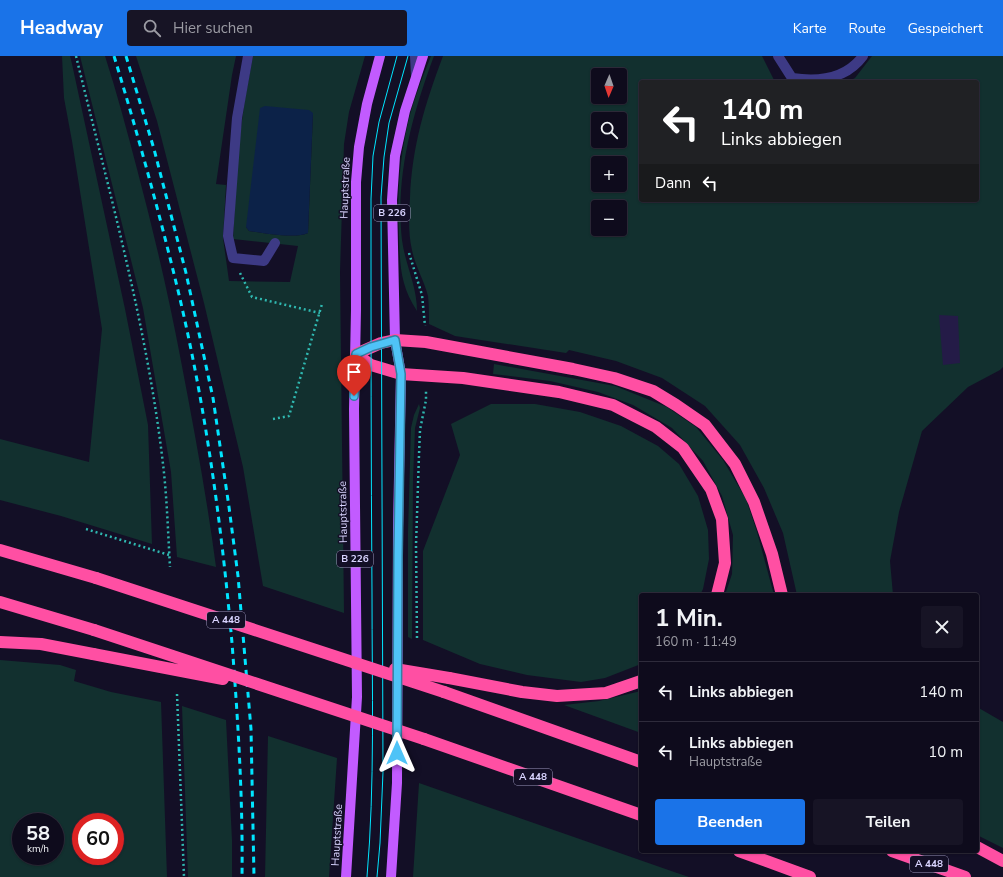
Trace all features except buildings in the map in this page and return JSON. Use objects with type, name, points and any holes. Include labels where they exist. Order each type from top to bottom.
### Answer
[{"type":"highway","points":[[718,593],[725,563],[722,519],[711,489],[683,448],[662,431],[613,405],[588,398],[559,392],[485,382],[426,375],[401,374],[371,365],[356,354],[376,345],[395,340],[426,342],[614,378],[653,391],[676,404],[705,425],[736,464],[754,502],[772,554],[782,593]]},
{"type":"highway","name":"A 448","points":[[0,550],[96,578],[356,662],[639,761]]},
{"type":"highway","name":"A 448","points":[[0,602],[94,630],[274,688],[639,814]]},
{"type":"highway","points":[[0,642],[41,644],[274,688]]},
{"type":"highway","points":[[356,662],[522,692],[557,696],[606,693],[639,682]]},
{"type":"highway","points":[[979,848],[1003,861]]},
{"type":"highway","points":[[744,853],[810,877]]},
{"type":"highway","name":"A 448","points":[[898,853],[965,877]]},
{"type":"main road","name":"B 226","points":[[391,877],[397,783],[398,536],[401,374],[395,340],[392,200],[395,156],[405,111],[423,56]]},
{"type":"main road","name":"Hauptstraße","points":[[346,877],[357,697],[354,410],[356,354],[356,182],[359,147],[366,104],[382,58]]},
{"type":"street","points":[[248,56],[237,118],[228,236],[233,258],[264,261],[275,243]]},
{"type":"street","name":"B 226","points":[[414,56],[416,76]]},
{"type":"street","points":[[778,56],[792,78],[804,80],[830,78],[856,65],[863,56]]},
{"type":"path","points":[[76,56],[112,197],[148,363],[163,465],[170,567]]},
{"type":"path","points":[[409,252],[422,295],[426,342]]},
{"type":"path","points":[[233,258],[252,297],[320,313]]},
{"type":"path","points":[[273,419],[289,416],[322,304]]},
{"type":"path","points":[[417,638],[416,545],[419,455],[420,430],[426,400],[426,375]]},
{"type":"path","points":[[86,529],[169,555]]},
{"type":"path","points":[[176,694],[184,877]]},
{"type":"green space","points":[[62,56],[70,56],[72,64],[125,309],[148,425],[152,544],[61,516],[0,500],[0,439],[89,462],[102,329],[64,98]]},
{"type":"green space","points":[[80,56],[105,56],[118,98],[166,289],[200,464],[216,567],[177,557],[171,472],[143,308]]},
{"type":"green space","points":[[136,56],[236,56],[216,184],[226,185],[223,238],[229,281],[290,282],[298,246],[233,239],[238,149],[253,56],[365,56],[349,112],[344,144],[340,272],[344,613],[263,586],[243,467],[204,303],[157,121]],"holes":[[[313,113],[308,233],[296,236],[279,235],[249,231],[246,227]]]},
{"type":"green space","points":[[431,56],[434,56],[412,124],[407,146],[401,193],[400,216],[402,240],[415,293],[417,311],[411,302],[402,274],[398,222],[398,196],[408,122]]},
{"type":"green space","points":[[443,56],[762,56],[774,80],[639,80],[639,202],[979,202],[979,80],[851,80],[855,78],[872,56],[1003,56],[1003,367],[968,387],[922,431],[899,512],[890,561],[893,593],[797,593],[783,533],[764,488],[740,445],[705,406],[662,378],[616,361],[569,350],[566,353],[455,336],[429,324],[428,296],[413,256],[409,231],[411,179],[420,126]]},
{"type":"green space","points":[[494,364],[615,386],[667,407],[696,427],[723,460],[746,499],[757,532],[773,593],[726,593],[732,574],[733,535],[722,496],[703,461],[672,428],[633,405],[598,392],[550,381],[493,374]]},
{"type":"green space","points":[[419,404],[420,408],[415,428],[413,480],[412,639],[408,637],[408,532],[411,428],[414,415]]},
{"type":"green space","points":[[491,404],[535,404],[580,412],[621,426],[658,446],[679,464],[698,496],[708,530],[709,559],[701,593],[639,593],[639,665],[605,678],[581,682],[527,675],[480,664],[423,640],[423,551],[460,455],[451,424]]},
{"type":"green space","points":[[0,660],[60,665],[76,670],[74,681],[111,692],[161,702],[167,877],[0,877]]},
{"type":"green space","points":[[639,691],[639,732],[564,705],[599,701]]},
{"type":"green space","points":[[182,706],[226,720],[232,840],[232,877],[188,877]]},
{"type":"green space","points":[[979,708],[1003,722],[1003,848],[979,836]]},
{"type":"green space","points":[[268,736],[337,758],[329,877],[265,877]]},
{"type":"green space","points":[[419,783],[677,873],[689,877],[413,877]]},
{"type":"water","points":[[265,106],[309,110],[313,113],[308,233],[302,235],[279,235],[249,231],[246,227],[260,108]]},
{"type":"tram line","points":[[367,877],[370,842],[372,736],[371,199],[373,156],[379,122],[397,56]]},
{"type":"tram line","points":[[377,877],[383,772],[381,197],[384,157],[389,123],[408,56]]},
{"type":"railway","points":[[114,56],[146,165],[174,274],[185,320],[203,411],[223,550],[232,643],[240,760],[242,877]]},
{"type":"railway","points":[[126,56],[154,149],[186,273],[213,398],[238,576],[251,729],[254,877]]},
{"type":"route","points":[[354,396],[356,354],[381,343],[395,340],[401,374],[397,630],[397,753]]}]
